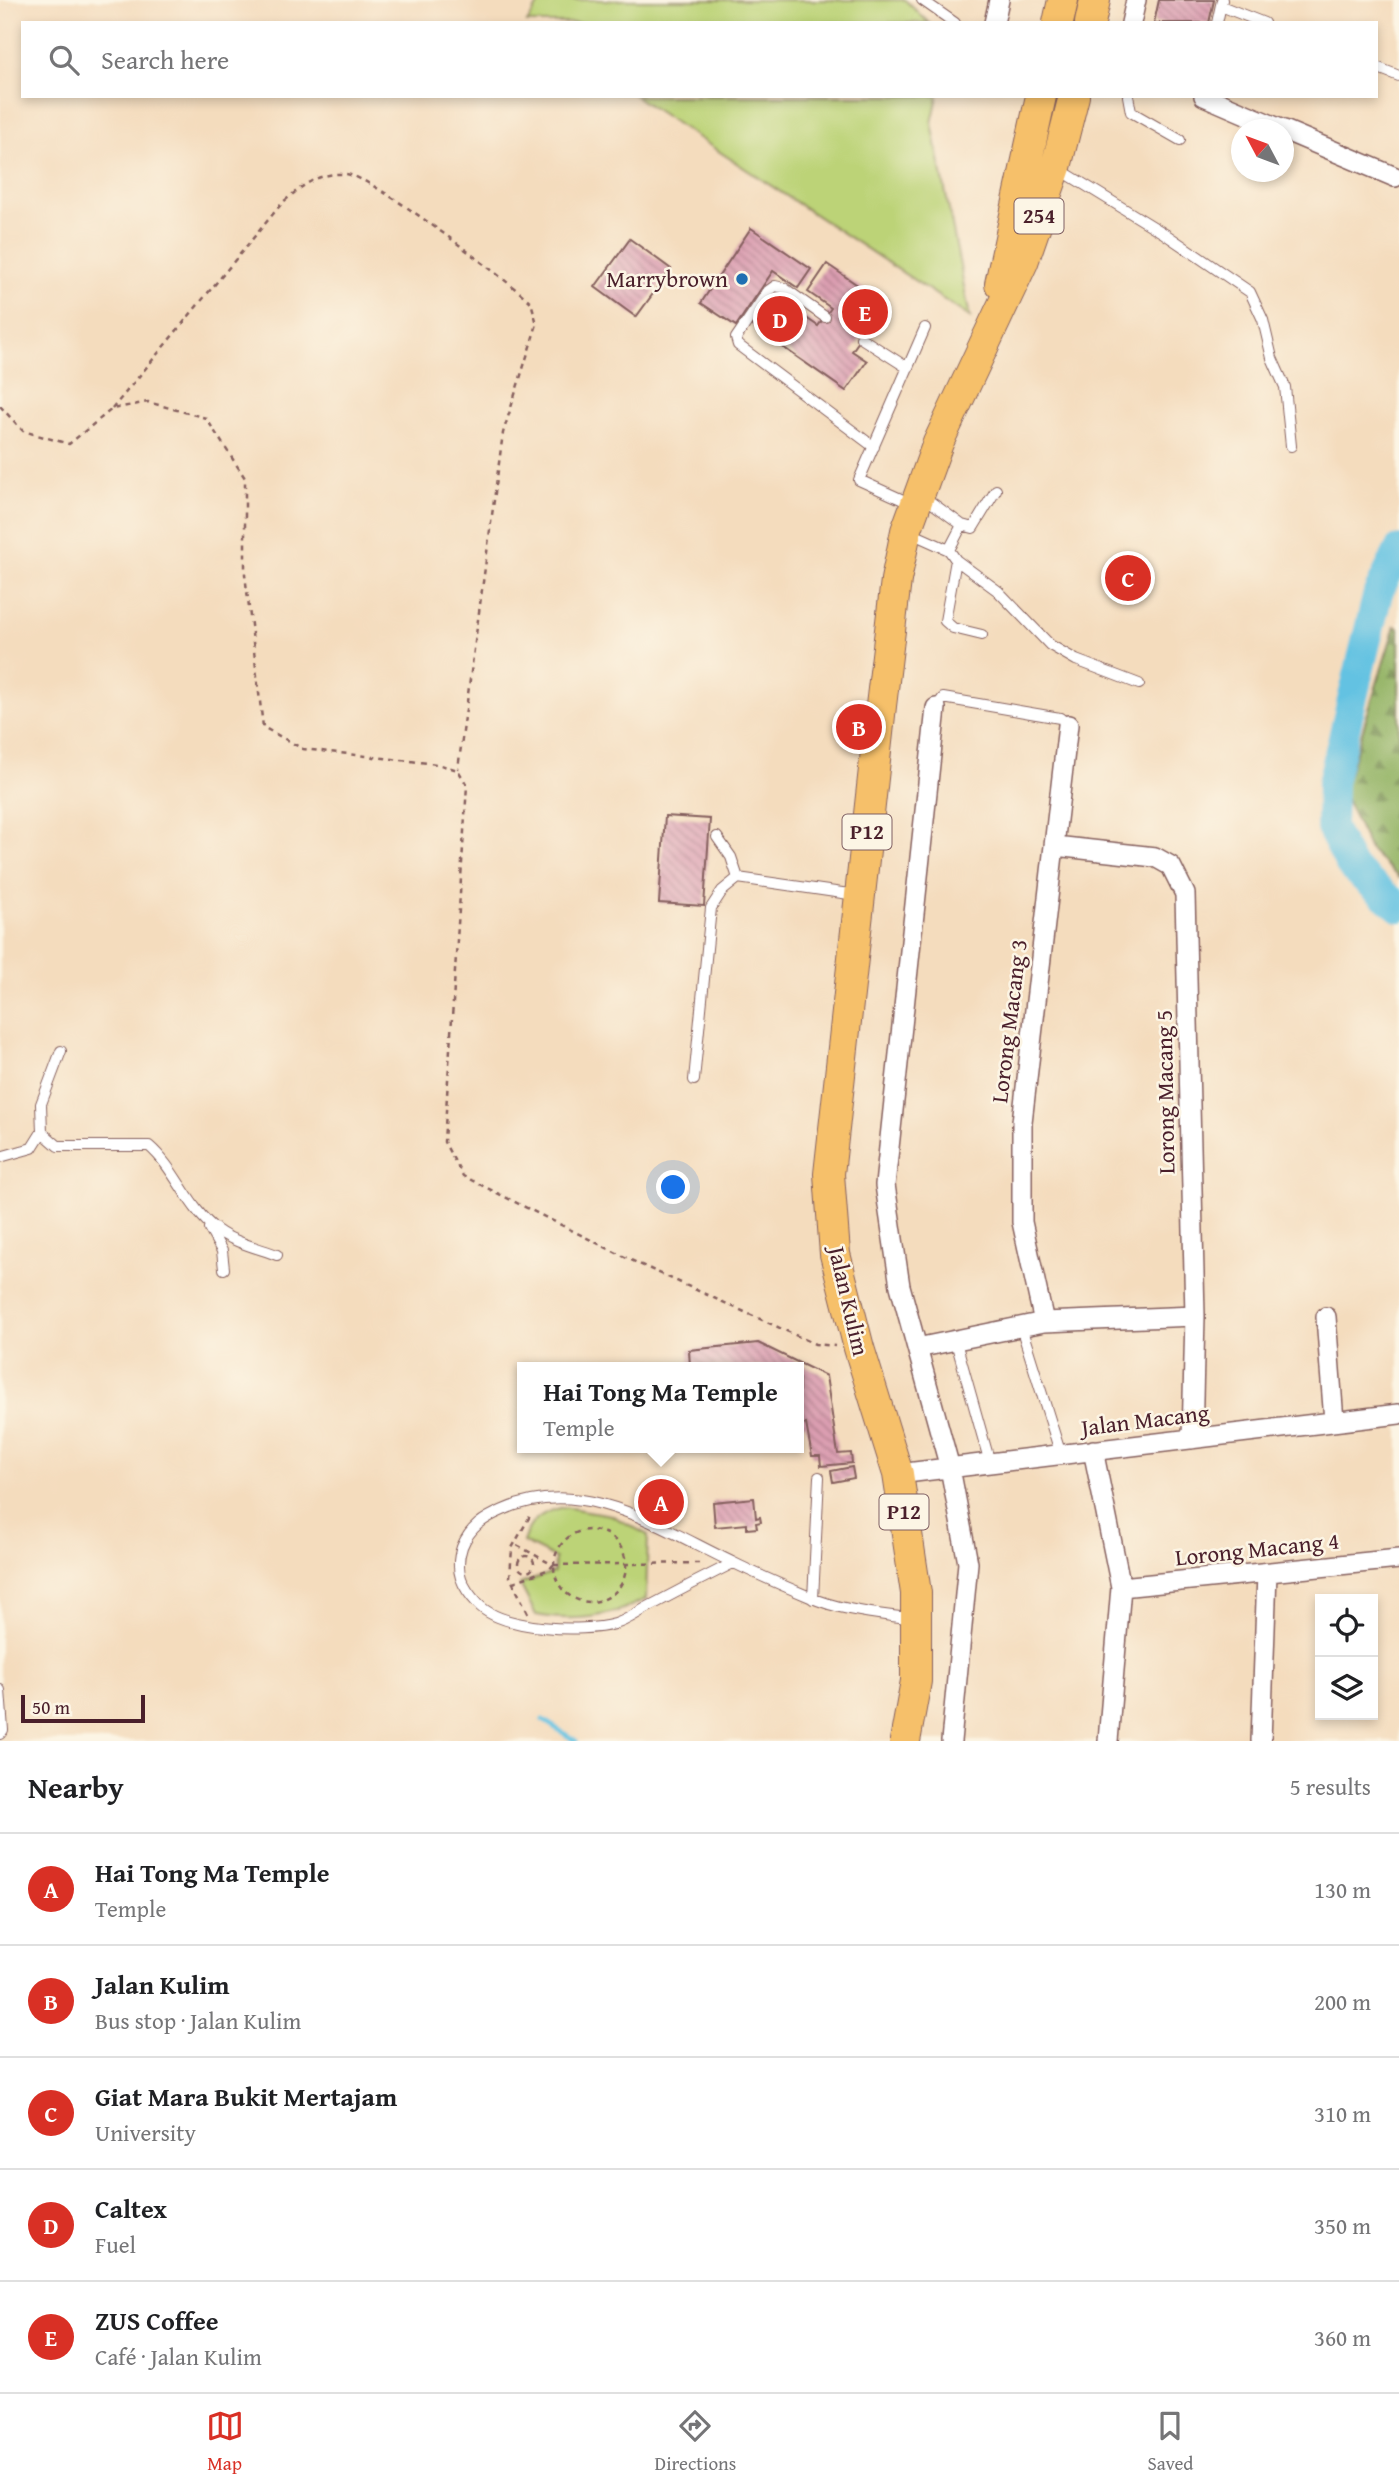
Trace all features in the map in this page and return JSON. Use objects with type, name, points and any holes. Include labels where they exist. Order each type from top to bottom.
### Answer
[{"type":"main road","points":[[1058,21],[1063,0]]},
{"type":"main road","points":[[1090,21],[1095,0]]},
{"type":"main road","name":"254","points":[[990,330],[1041,98]]},
{"type":"main road","name":"254","points":[[990,330],[1023,262],[1056,167],[1073,98]]},
{"type":"main road","name":"Jalan Kulim","points":[[905,1741],[916,1681],[916,1593],[898,1474],[859,1348],[835,1254],[829,1174],[896,580],[913,510],[990,330]]},
{"type":"street","points":[[995,21],[999,0]]},
{"type":"street","points":[[1131,21],[1136,0]]},
{"type":"street","points":[[1209,98],[1257,119]]},
{"type":"street","points":[[1294,134],[1397,174]]},
{"type":"street","points":[[936,708],[884,1185],[900,1286],[950,1468],[968,1563],[951,1741]]},
{"type":"street","name":"Lorong Macang 3","points":[[1044,1322],[1022,1222],[1022,1122],[1068,725]]},
{"type":"street","name":"Lorong Macang 5","points":[[1055,846],[1155,857],[1171,866],[1185,894],[1195,1316],[1192,1438]]},
{"type":"street","points":[[917,1348],[1044,1322],[1195,1316]]},
{"type":"street","points":[[1326,1317],[1334,1422]]},
{"type":"street","name":"Jalan Macang","points":[[898,1474],[1399,1414]]},
{"type":"street","points":[[1093,1450],[1121,1587],[1108,1741]]},
{"type":"street","name":"Lorong Macang 4","points":[[1121,1587],[1399,1559]]},
{"type":"street","points":[[1261,1741],[1267,1573]]},
{"type":"lane","points":[[922,0],[952,21]]},
{"type":"lane","points":[[1218,21],[1222,3],[1260,21]]},
{"type":"lane","points":[[1378,68],[1399,76]]},
{"type":"lane","points":[[1128,98],[1131,112],[1180,140]]},
{"type":"lane","points":[[1056,167],[1165,234],[1250,292],[1263,320],[1272,358],[1285,387],[1291,446]]},
{"type":"lane","points":[[825,317],[784,288],[775,286],[768,291],[736,338],[738,345],[874,447]]},
{"type":"lane","points":[[925,328],[859,480],[913,510],[973,528],[996,490]]},
{"type":"lane","points":[[861,338],[908,368]]},
{"type":"lane","points":[[913,510],[956,560],[998,591],[1050,645],[1076,660],[1139,684]]},
{"type":"lane","points":[[949,550],[962,525]]},
{"type":"lane","points":[[956,560],[945,621],[953,628],[982,635]]},
{"type":"lane","points":[[936,708],[943,698],[1060,718],[1068,725]]},
{"type":"lane","points":[[717,837],[731,857],[738,878]]},
{"type":"lane","points":[[694,1080],[711,908],[722,891],[738,878],[860,896]]},
{"type":"lane","points":[[0,1157],[32,1148],[42,1132],[41,1104],[61,1051]]},
{"type":"lane","points":[[42,1132],[58,1146],[149,1146],[160,1155],[204,1218],[222,1251],[225,1269]]},
{"type":"lane","points":[[204,1218],[218,1231],[277,1255]]},
{"type":"lane","points":[[1021,1327],[1061,1455]]},
{"type":"lane","points":[[956,1342],[990,1463]]},
{"type":"lane","points":[[813,1599],[819,1477]]},
{"type":"lane","points":[[733,1563],[615,1624],[551,1629],[500,1620],[481,1608],[466,1591],[458,1572],[461,1550],[469,1532],[487,1517],[512,1506],[554,1498],[595,1501],[655,1522],[733,1563],[813,1599],[916,1619]]},
{"type":"lane","points":[[0,1689],[3,1730],[0,1734]]},
{"type":"path","points":[[0,406],[23,431],[69,444],[112,409],[283,202],[312,178],[347,173],[386,193],[531,302],[537,324],[503,433],[458,771]]},
{"type":"path","points":[[112,409],[148,402],[206,418],[245,478],[245,574],[263,727],[303,750],[437,764],[458,771],[467,785],[444,1142],[463,1176],[637,1263],[815,1343],[859,1348]]},
{"type":"path","points":[[533,1625],[510,1577],[515,1543],[541,1500]]},
{"type":"path","points":[[513,1582],[550,1569],[556,1552],[570,1535],[590,1530],[611,1536],[624,1553],[626,1564],[620,1586],[611,1595],[589,1602],[567,1595],[559,1586],[553,1564]]},
{"type":"path","points":[[515,1543],[553,1564],[733,1563]]},
{"type":"path","points":[[526,1577],[534,1564],[527,1550]]},
{"type":"path","points":[[530,1570],[523,1571],[518,1562],[523,1556],[531,1557]]},
{"type":"green space","points":[[541,0],[905,0],[927,21],[528,21]]},
{"type":"green space","points":[[638,98],[938,98],[932,123],[970,317]]},
{"type":"green space","points":[[1395,626],[1399,629],[1399,878],[1370,850],[1343,793]]},
{"type":"green space","points":[[564,1507],[611,1515],[648,1535],[646,1599],[619,1611],[592,1617],[536,1615],[520,1584],[554,1572],[555,1558],[523,1542],[533,1522],[549,1511]]},
{"type":"building","points":[[1159,0],[1214,0],[1209,21],[1154,21]]},
{"type":"building","name":"Marrybrown","points":[[751,228],[811,269],[798,288],[773,271],[736,326],[701,303]]},
{"type":"building","points":[[630,239],[671,269],[636,317],[595,287]]},
{"type":"building","points":[[827,264],[885,304],[852,351],[867,361],[846,391],[751,325],[773,295],[818,326],[831,308],[808,292]]},
{"type":"building","points":[[665,816],[710,819],[704,906],[659,903]]},
{"type":"building","points":[[758,1343],[797,1362],[690,1362],[689,1350]]},
{"type":"building","points":[[804,1365],[826,1376],[838,1454],[851,1453],[852,1463],[821,1466],[820,1456],[812,1456],[806,1424]]},
{"type":"building","points":[[852,1467],[854,1478],[833,1482],[831,1471]]},
{"type":"building","points":[[754,1498],[756,1518],[760,1517],[761,1522],[756,1523],[757,1528],[747,1529],[747,1524],[715,1527],[713,1502]]},
{"type":"waterway","points":[[1399,550],[1378,593],[1332,783],[1331,828],[1352,868],[1399,907]]},
{"type":"waterway","points":[[543,1720],[576,1741]]},
{"type":"place","name":"Marrybrown","points":[[742,279]]},
{"type":"place","name":"ZUS Coffee","points":[[865,312]]},
{"type":"place","name":"Caltex","points":[[780,319]]},
{"type":"place","name":"Giat Mara Bukit Mertajam","points":[[1128,578]]},
{"type":"place","name":"Jalan Kulim","points":[[859,727]]},
{"type":"place","name":"Hai Tong Ma Temple","points":[[661,1502]]}]
